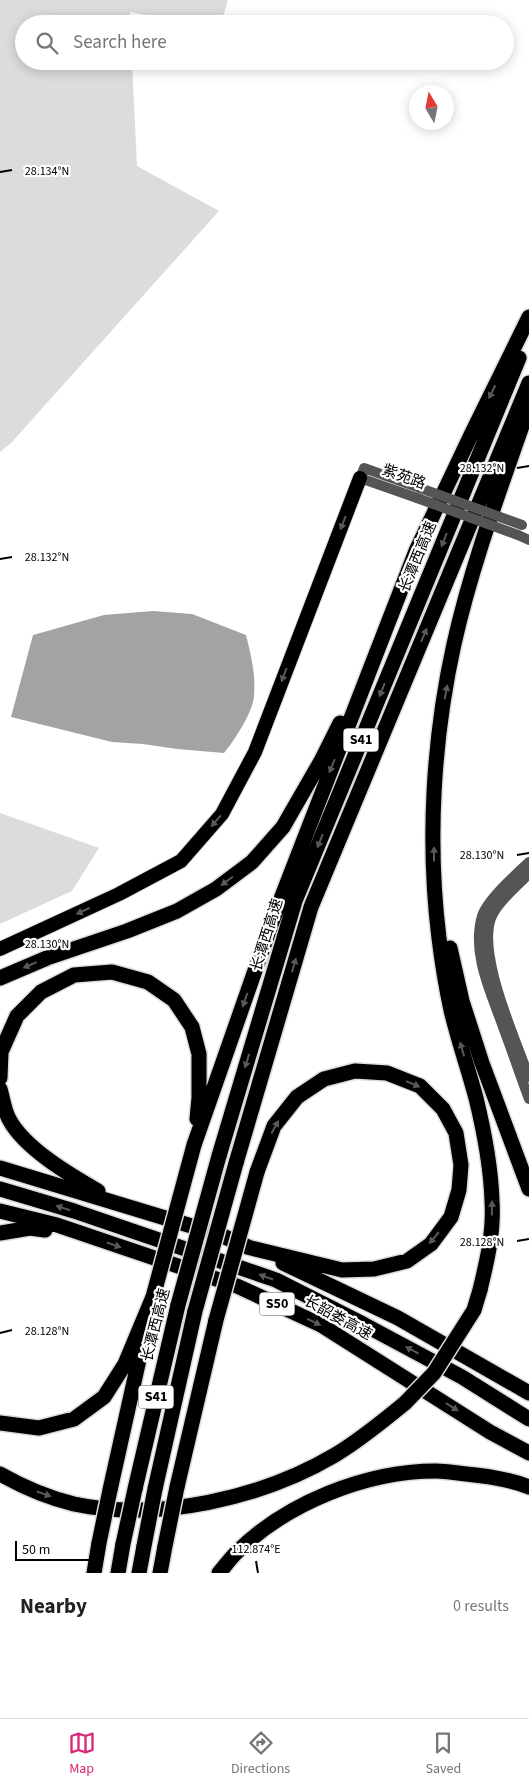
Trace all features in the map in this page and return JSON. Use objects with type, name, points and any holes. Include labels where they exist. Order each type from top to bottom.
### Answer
[{"type":"highway","points":[[94,1573],[110,1490],[153,1297],[194,1145],[272,922],[416,551],[529,317]]},
{"type":"highway","name":"长潭西高速","points":[[118,1573],[135,1489],[178,1305],[219,1156],[295,901],[529,333]]},
{"type":"highway","name":"S41","points":[[139,1573],[155,1489],[195,1311],[311,907],[529,383]]},
{"type":"highway","points":[[0,1474],[40,1493],[74,1504],[109,1509],[158,1510],[208,1503],[290,1478],[334,1456],[371,1431],[405,1403],[434,1373],[474,1310],[491,1243],[492,1202],[488,1158],[476,1099],[451,1009],[439,938],[434,879],[434,787],[441,721],[454,644],[479,552],[529,406]]},
{"type":"highway","points":[[0,949],[119,894],[181,861],[222,814],[255,752],[360,478]]},
{"type":"highway","points":[[0,978],[47,958],[127,931],[177,911],[216,889],[252,862],[283,827],[321,761],[390,621]]},
{"type":"highway","points":[[434,879],[462,1001],[482,1063],[529,1189]]},
{"type":"highway","points":[[0,1078],[1,1052],[17,1016],[41,992],[74,975],[112,972],[148,982],[174,1000],[192,1026],[199,1054],[199,1098],[194,1145]]},
{"type":"highway","points":[[160,1573],[177,1487],[216,1320],[257,1172],[274,1126],[297,1097],[324,1079],[355,1071],[387,1073],[420,1086],[443,1109],[456,1133],[461,1165],[459,1190],[451,1217],[431,1244],[407,1261],[374,1269],[342,1270],[247,1247]]},
{"type":"highway","points":[[0,1089],[9,1119],[25,1140],[64,1171],[126,1206]]},
{"type":"highway","points":[[0,1168],[218,1234],[398,1318],[529,1393]]},
{"type":"highway","name":"长韶娄高速","points":[[0,1189],[74,1211],[276,1280],[462,1377],[529,1419]]},
{"type":"highway","name":"长韶娄高速","points":[[0,1211],[89,1236],[237,1286],[321,1325],[490,1432],[529,1453]]},
{"type":"highway","points":[[0,1233],[30,1228],[89,1236]]},
{"type":"highway","points":[[0,1423],[39,1428],[74,1419],[104,1397],[125,1364],[153,1297]]},
{"type":"highway","points":[[490,1432],[529,1459]]},
{"type":"highway","points":[[219,1573],[237,1552],[273,1522],[321,1496],[359,1483],[398,1474],[436,1471],[517,1482],[529,1487]]},
{"type":"street","name":"紫苑路","points":[[360,478],[364,468],[419,493],[523,530],[529,540]]},
{"type":"street","points":[[529,862],[500,890],[482,915],[478,936],[480,958],[490,992],[529,1099]]},
{"type":"street","points":[[529,874],[508,894],[492,914],[487,934],[489,959],[496,984],[529,1077]]},
{"type":"shaded area","points":[[0,0],[228,0],[224,15],[145,15],[130,12],[130,15],[15,15],[15,70],[132,70],[137,166],[219,211],[11,443],[0,452]]},
{"type":"shaded area","points":[[153,611],[192,614],[246,635],[254,673],[253,703],[242,726],[224,753],[112,742],[11,717],[33,635],[104,615]]},
{"type":"shaded area","points":[[0,813],[99,848],[72,891],[0,924]]}]
